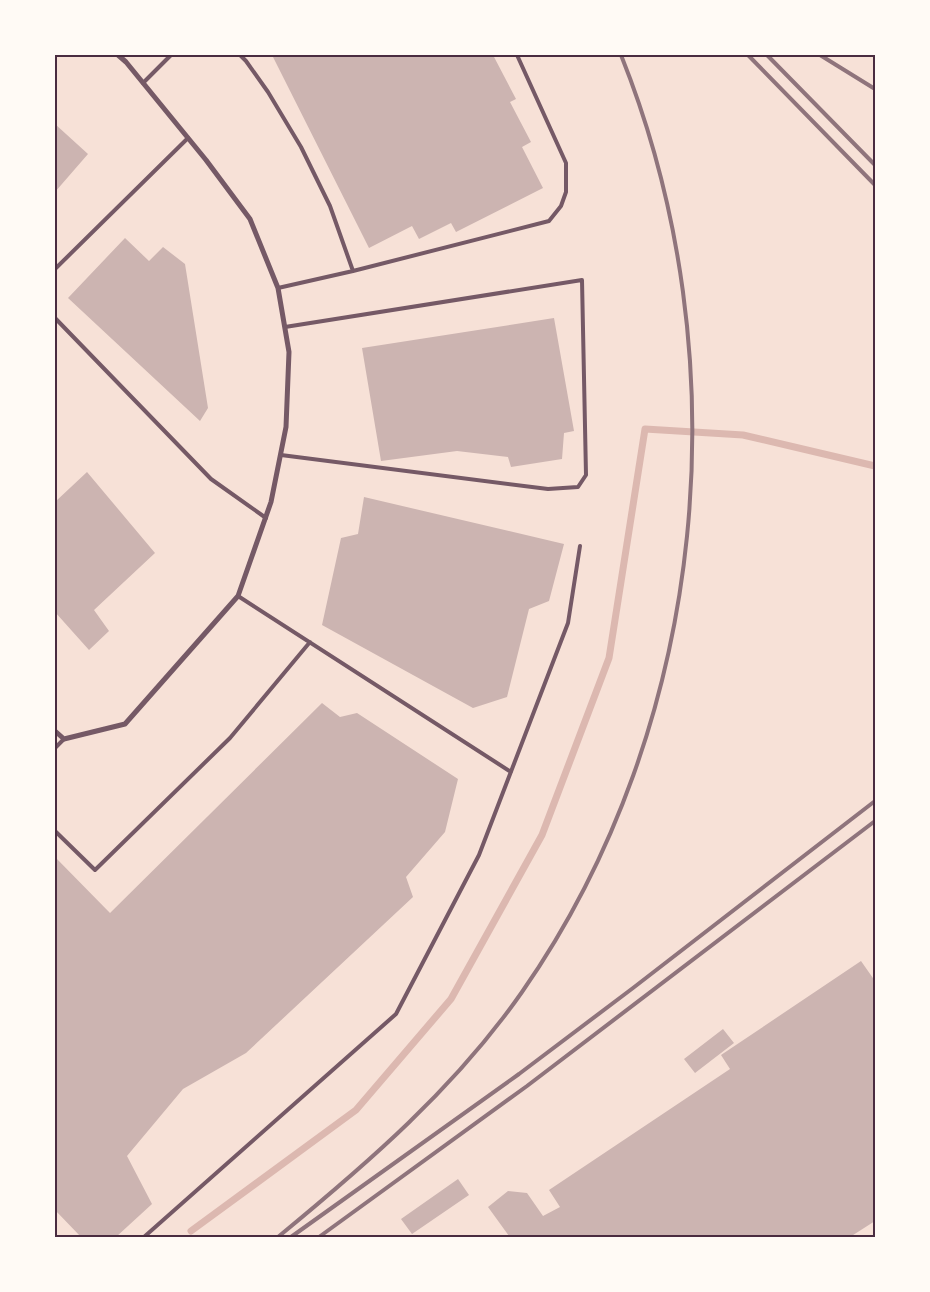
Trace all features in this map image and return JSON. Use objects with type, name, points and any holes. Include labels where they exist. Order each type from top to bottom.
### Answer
[{"type":"street","points":[[55,730],[64,739],[125,724],[238,596],[271,502],[286,427],[289,352],[278,288],[250,219],[188,138],[118,55]]},
{"type":"lane","points":[[143,83],[171,55]]},
{"type":"lane","points":[[240,55],[268,92],[302,147],[330,206],[353,271]]},
{"type":"lane","points":[[278,288],[549,221],[561,206],[566,192],[566,163],[517,55]]},
{"type":"lane","points":[[55,269],[188,138]]},
{"type":"lane","points":[[280,455],[548,489],[578,487],[586,475],[582,280],[284,327]]},
{"type":"lane","points":[[55,318],[211,479],[266,518]]},
{"type":"lane","points":[[144,1237],[396,1014],[479,855],[568,623],[580,546]]},
{"type":"lane","points":[[238,596],[511,772]]},
{"type":"lane","points":[[55,831],[95,870],[230,738],[310,642]]},
{"type":"lane","points":[[55,748],[64,739]]},
{"type":"building","points":[[272,55],[493,55],[516,99],[510,102],[531,142],[522,147],[543,188],[456,232],[451,223],[419,239],[412,226],[369,248]]},
{"type":"building","points":[[55,124],[88,154],[55,192]]},
{"type":"building","points":[[125,238],[149,261],[163,247],[185,264],[208,408],[200,421],[68,298]]},
{"type":"building","points":[[554,318],[574,431],[564,433],[562,459],[511,467],[508,457],[457,451],[381,461],[362,348]]},
{"type":"building","points":[[87,472],[155,553],[94,610],[109,631],[89,650],[55,612],[55,502]]},
{"type":"building","points":[[364,497],[564,544],[549,601],[529,609],[507,697],[473,708],[322,625],[341,538],[358,534]]},
{"type":"building","points":[[322,703],[340,717],[357,713],[458,779],[445,832],[406,877],[413,897],[246,1053],[183,1089],[127,1156],[152,1204],[116,1237],[81,1237],[55,1210],[55,857],[110,913]]},
{"type":"building","points":[[861,961],[875,981],[875,1221],[850,1237],[507,1237],[509,1236],[488,1207],[508,1191],[527,1193],[543,1216],[560,1207],[549,1190],[730,1069],[721,1055]]},
{"type":"building","points":[[723,1029],[734,1043],[695,1073],[684,1059]]},
{"type":"building","points":[[458,1179],[469,1195],[412,1234],[401,1219]]},
{"type":"waterway","points":[[191,1231],[356,1110],[451,999],[542,835],[609,658],[645,429],[743,435],[875,466]]},
{"type":"railway","points":[[278,1237],[345,1181],[409,1123],[496,1027],[522,992],[585,887],[633,775],[667,657],[687,536],[692,414],[683,291],[659,171],[621,55]]},
{"type":"railway","points":[[748,55],[875,185]]},
{"type":"railway","points":[[767,55],[875,165]]},
{"type":"railway","points":[[820,55],[875,89]]},
{"type":"railway","points":[[291,1237],[519,1074],[875,801]]},
{"type":"railway","points":[[319,1237],[527,1086],[875,821]]}]
